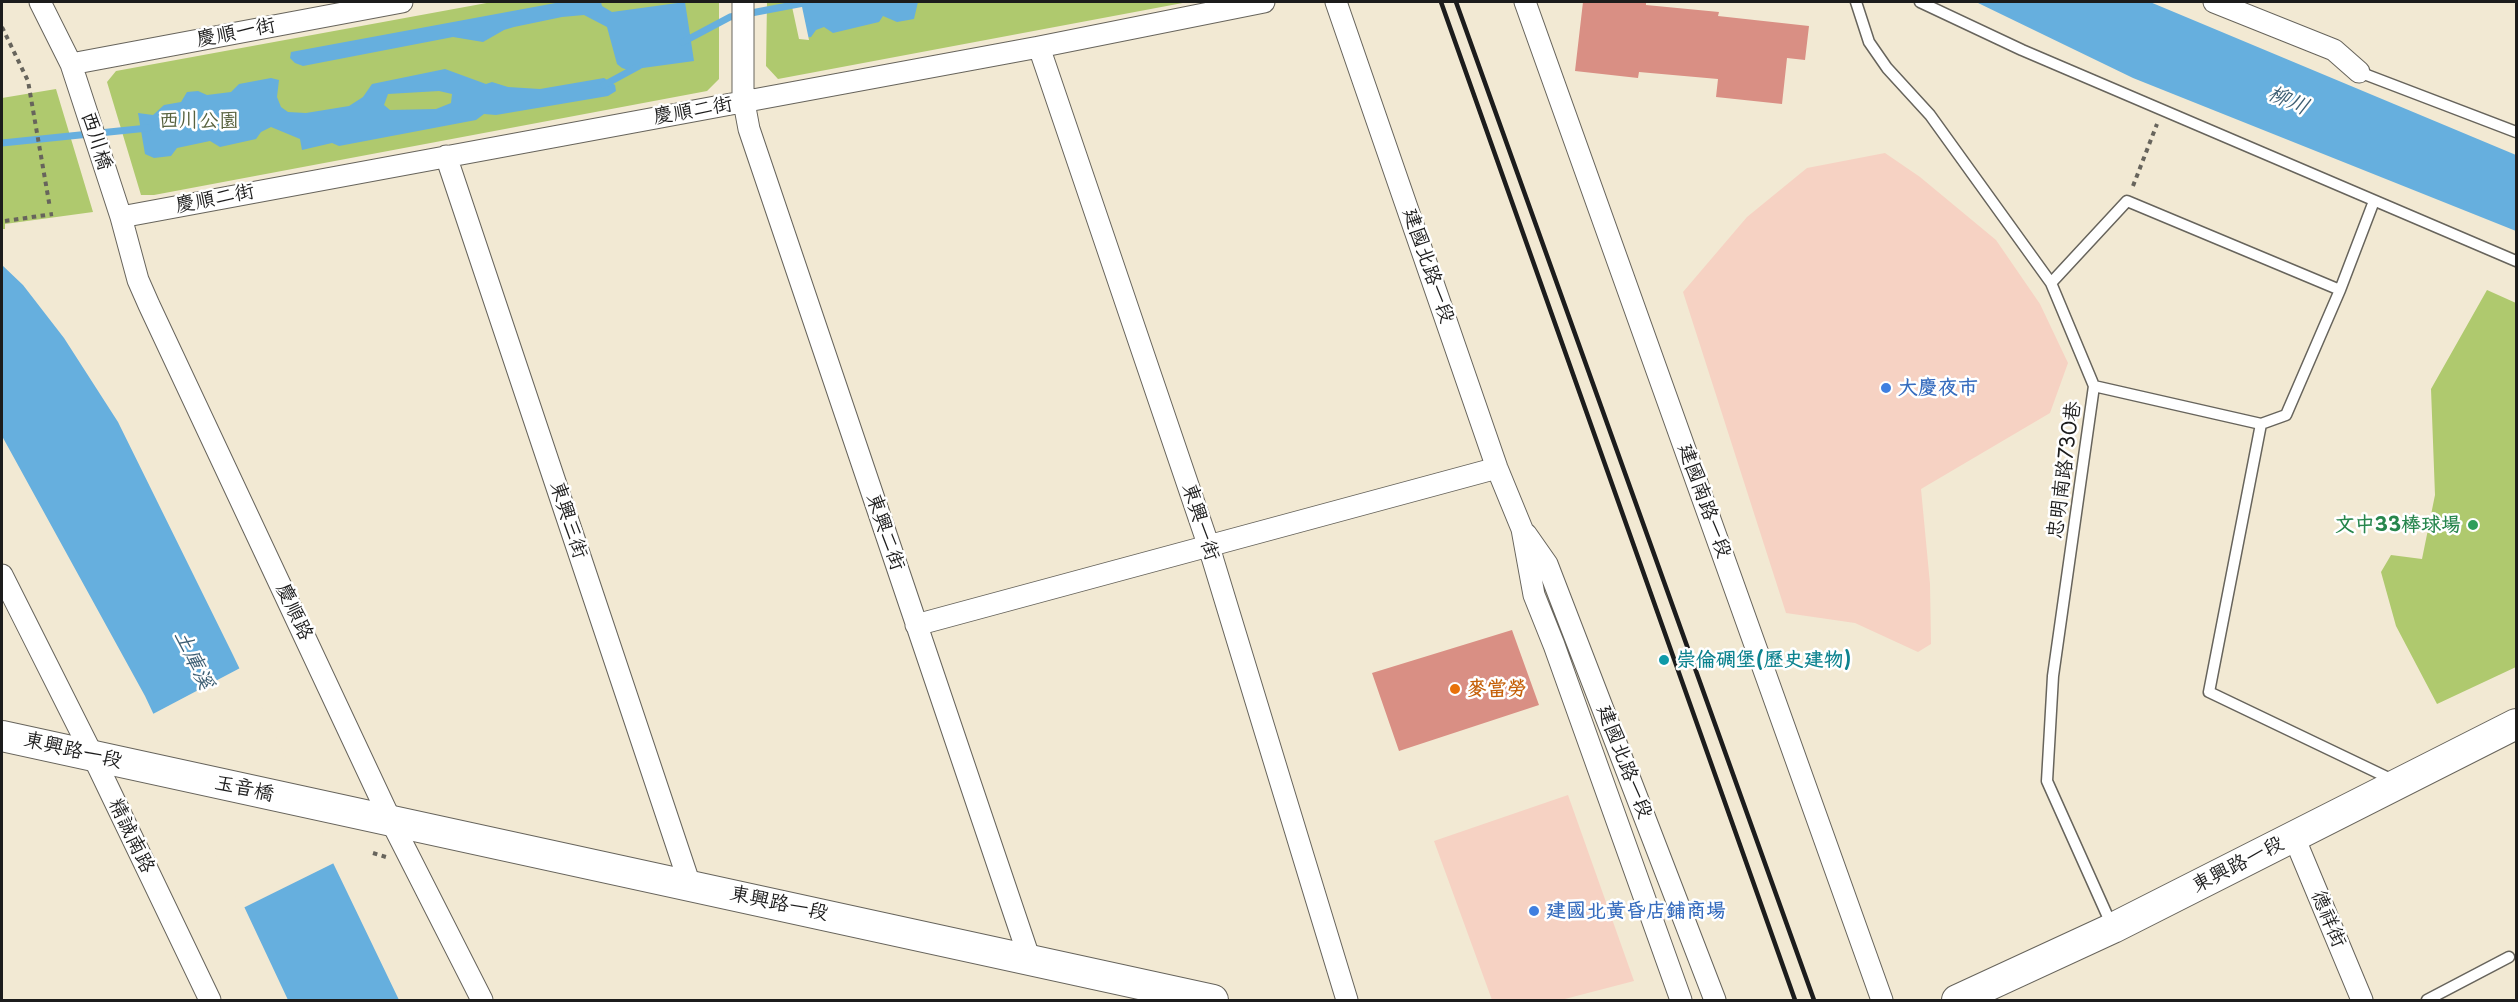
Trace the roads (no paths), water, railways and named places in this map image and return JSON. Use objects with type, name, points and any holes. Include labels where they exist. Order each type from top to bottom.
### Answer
[{"type":"street","points":[[40,2],[71,64]]},
{"type":"street","name":"慶順一街","points":[[71,64],[402,2]]},
{"type":"street","name":"東興二街","points":[[743,2],[744,102],[749,129],[1030,960]]},
{"type":"street","name":"慶順二街","points":[[121,217],[1039,47],[1264,2]]},
{"type":"street","name":"建國北路一段","points":[[1336,2],[1497,468],[1522,529],[1534,595],[1681,1000]]},
{"type":"street","name":"建國南路一段","points":[[1525,2],[1882,1000]]},
{"type":"street","points":[[2214,2],[2334,50],[2359,72]]},
{"type":"street","name":"東興一街","points":[[1039,47],[1209,547],[1347,1000]]},
{"type":"street","name":"西川橋","points":[[71,64],[121,217]]},
{"type":"street","name":"東興三街","points":[[446,156],[690,885]]},
{"type":"street","name":"慶順路","points":[[121,217],[138,280],[149,305],[391,821],[482,1000]]},
{"type":"street","points":[[916,625],[1497,468]]},
{"type":"street","name":"建國北路一段","points":[[1522,529],[1548,564],[1715,1000]]},
{"type":"street","name":"精誠南路","points":[[2,575],[92,754],[210,1000]]},
{"type":"street","name":"東興路一段","points":[[1957,1000],[2113,928],[2517,724]]},
{"type":"street","name":"東興路一段","points":[[2,736],[92,754],[144,768]]},
{"type":"street","name":"玉音橋","points":[[144,768],[345,810]]},
{"type":"street","name":"東興路一段","points":[[345,810],[1213,1000]]},
{"type":"street","name":"德祥街","points":[[2294,837],[2362,1000]]},
{"type":"lane","name":"忠明南路730巷","points":[[1856,2],[1869,42],[1887,68],[1930,115],[2051,284],[2094,386],[2053,676],[2047,781],[2113,928]]},
{"type":"lane","points":[[1920,2],[2022,50],[2517,261]]},
{"type":"lane","points":[[2359,72],[2517,132]]},
{"type":"lane","points":[[2051,284],[2127,201],[2340,290]]},
{"type":"lane","points":[[2094,386],[2261,424],[2286,415],[2340,290],[2374,201]]},
{"type":"lane","points":[[2261,424],[2209,692],[2400,783]]},
{"type":"lane","points":[[2427,1000],[2509,957]]},
{"type":"water","points":[[561,2],[601,2],[602,6],[612,12],[685,2],[694,61],[628,70],[622,68],[617,64],[607,27],[584,15],[514,27],[483,42],[453,37],[303,66],[290,58],[291,52]]},
{"type":"water","points":[[794,2],[918,2],[914,19],[897,22],[883,16],[879,22],[833,33],[824,27],[816,30],[811,37],[802,38]]},
{"type":"water","name":"柳川","points":[[1976,2],[2150,2],[2516,155],[2516,231],[2133,78]]},
{"type":"water","points":[[445,69],[486,84],[492,82],[508,87],[540,89],[604,78],[615,85],[616,91],[608,96],[496,115],[484,114],[476,120],[339,146],[332,143],[302,150],[300,139],[271,127],[261,132],[256,139],[220,147],[210,141],[177,148],[171,156],[154,158],[145,154],[138,113],[153,115],[164,105],[181,102],[187,92],[198,91],[207,95],[231,92],[239,84],[271,78],[279,80],[277,97],[281,107],[288,112],[306,113],[349,106],[363,97],[372,84]],"holes":[[[439,91],[452,94],[451,103],[436,109],[390,110],[384,105],[388,94]]]},
{"type":"water","name":"土庫溪","points":[[2,265],[23,285],[64,338],[118,422],[399,1000],[288,1000],[145,696],[2,436]]},
{"type":"waterway","points":[[683,42],[730,17],[809,2]]},
{"type":"waterway","points":[[604,85],[639,66]]},
{"type":"waterway","points":[[2,143],[148,128]]},
{"type":"railway","points":[[1441,2],[1795,1000]]},
{"type":"railway","points":[[1456,2],[1814,1000]]},
{"type":"place","name":"大慶夜市","points":[[1886,388]]},
{"type":"place","name":"文中33棒球場","points":[[2473,525]]},
{"type":"place","name":"崇倫碉堡(歷史建物)","points":[[1664,660]]},
{"type":"place","name":"麥當勞","points":[[1455,689]]},
{"type":"place","name":"建國北黃昏店鋪商場","points":[[1534,911]]},
{"type":"park label","name":"西川公園","points":[[199,121]]}]
